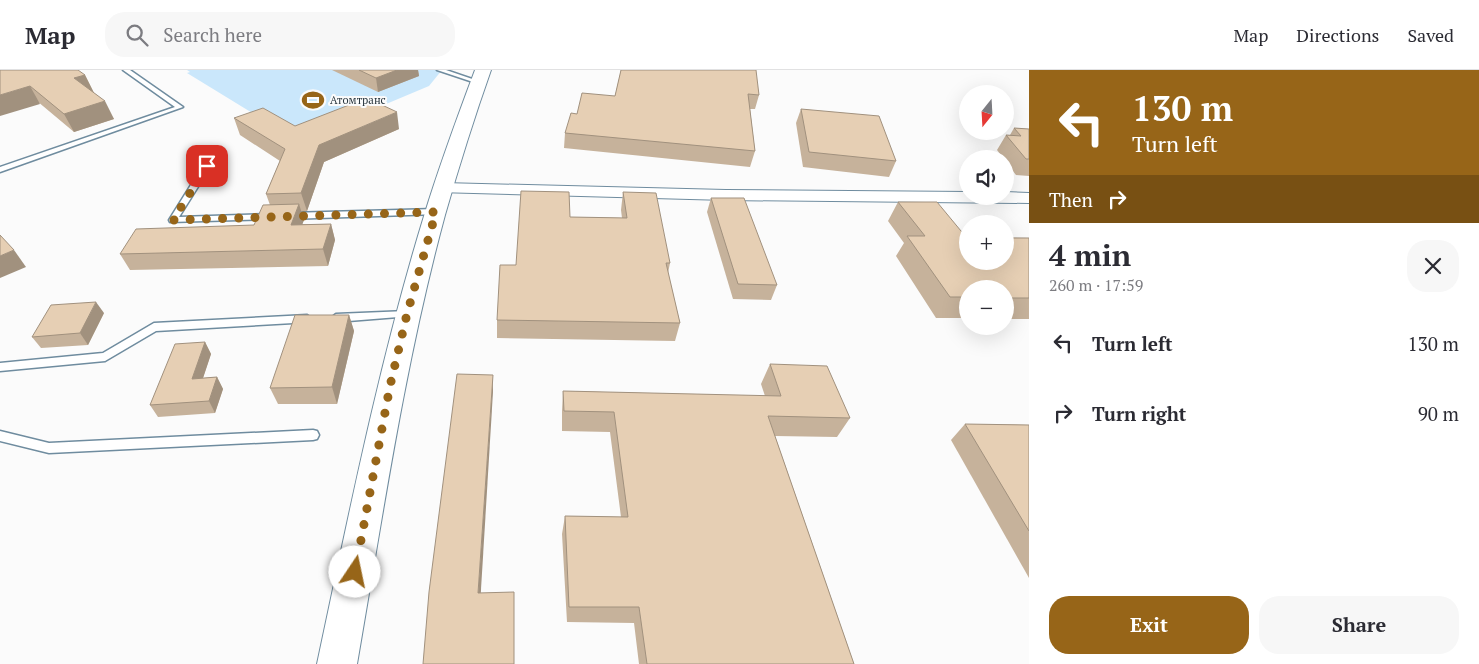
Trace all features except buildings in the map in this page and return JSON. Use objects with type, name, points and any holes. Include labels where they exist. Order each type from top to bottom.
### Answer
[{"type":"street","points":[[337,664],[390,386],[407,314],[440,200],[480,76]]},
{"type":"street","points":[[440,200],[726,195],[1029,198]]},
{"type":"lane","points":[[0,170],[180,107],[126,70]]},
{"type":"lane","points":[[440,70],[480,76]]},
{"type":"lane","points":[[207,166],[173,220],[440,200]]},
{"type":"lane","points":[[0,367],[105,357],[154,327],[407,314]]},
{"type":"lane","points":[[0,436],[49,448],[313,435]]},
{"type":"shaded area","name":"Атомтранс","points":[[187,70],[442,70],[429,86],[298,141],[187,73],[190,72]]},
{"type":"place","name":"Атомтранс","points":[[313,100]]},
{"type":"route","points":[[207,166],[173,220],[436,212],[407,314],[390,386],[355,572]]}]
